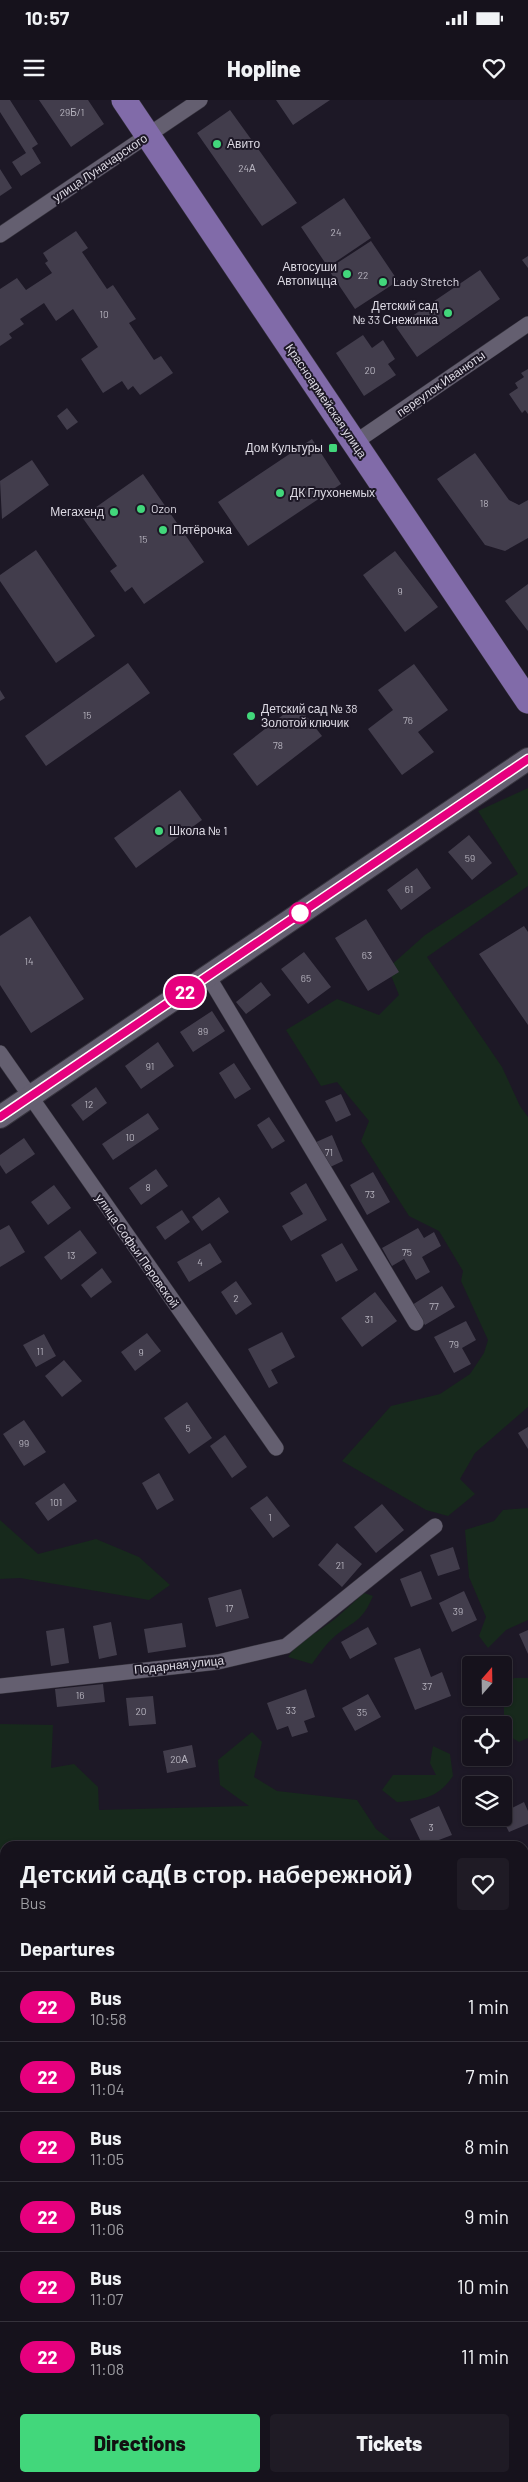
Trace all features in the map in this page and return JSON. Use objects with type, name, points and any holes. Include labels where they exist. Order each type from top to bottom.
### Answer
[{"type":"main road","name":"Красноармейская улица","points":[[124,100],[528,701]]},
{"type":"main road","points":[[0,1117],[528,759]]},
{"type":"street","name":"улица Луначарского","points":[[0,235],[200,100]]},
{"type":"street","name":"переулок Иванюты","points":[[354,443],[528,324]]},
{"type":"street","points":[[208,976],[416,1323]]},
{"type":"street","name":"улица Софьи Перовской","points":[[0,1053],[276,1448]]},
{"type":"street","name":"Подарная улица","points":[[0,1686],[218,1662],[286,1646],[435,1526]]},
{"type":"green space","points":[[528,788],[528,886],[427,957],[502,1067],[520,1106],[528,1117],[528,1407],[475,1453],[460,1479],[475,1494],[448,1516],[426,1510],[342,1461],[391,1406],[440,1394],[470,1374],[484,1353],[488,1340],[461,1281],[463,1271],[439,1231],[409,1216],[361,1141],[369,1121],[337,1082],[321,1086],[286,1030],[337,999],[379,1015],[399,995],[388,968],[425,935],[518,874],[478,811]]},
{"type":"green space","points":[[528,1508],[528,1620],[506,1630],[488,1648],[479,1636],[486,1617],[469,1577],[465,1530],[494,1521],[503,1510]]},
{"type":"green space","points":[[0,1520],[38,1554],[96,1539],[139,1557],[170,1585],[149,1600],[20,1578],[0,1579]]},
{"type":"green space","points":[[364,1593],[373,1596],[365,1611],[357,1620],[332,1639],[312,1664],[288,1657],[300,1640],[317,1632],[335,1619]]},
{"type":"green space","points":[[528,1678],[528,1738],[519,1742],[512,1738],[512,1716],[504,1716],[504,1706],[512,1706],[512,1680]]},
{"type":"green space","points":[[0,1724],[53,1725],[51,1768],[74,1764],[98,1787],[99,1810],[249,1806],[220,1785],[218,1760],[252,1732],[262,1742],[254,1777],[277,1791],[357,1800],[376,1829],[392,1841],[0,1841]]},
{"type":"green space","points":[[433,1746],[450,1754],[453,1776],[442,1789],[422,1799],[397,1802],[382,1790],[393,1775],[436,1775],[430,1763]]},
{"type":"building","points":[[0,100],[10,100],[38,144],[32,148],[41,163],[21,176],[12,162],[26,153],[0,112]]},
{"type":"building","points":[[39,100],[88,100],[104,124],[71,147]]},
{"type":"building","points":[[276,100],[330,100],[293,125]]},
{"type":"building","points":[[230,110],[297,203],[262,226],[197,133]]},
{"type":"building","points":[[0,169],[12,188],[0,196]]},
{"type":"building","points":[[344,198],[371,238],[328,267],[301,227]]},
{"type":"building","points":[[76,231],[88,248],[82,252],[107,289],[113,285],[136,319],[129,323],[154,360],[161,356],[173,373],[140,395],[133,386],[128,390],[122,381],[103,393],[81,359],[98,347],[73,309],[56,321],[44,303],[20,319],[24,324],[9,334],[12,338],[0,346],[0,289],[17,278],[26,290],[52,273],[45,263],[48,261],[43,253]]},
{"type":"building","points":[[371,241],[398,281],[355,309],[328,269]]},
{"type":"building","points":[[528,256],[528,268],[522,260]]},
{"type":"building","name":"Детский сад № 33 Снежинка","points":[[480,270],[500,299],[417,357],[396,327]]},
{"type":"building","points":[[363,335],[372,348],[383,340],[395,359],[388,364],[396,375],[364,396],[336,353]]},
{"type":"building","points":[[528,369],[528,414],[525,410],[522,413],[509,394],[518,388],[515,383],[524,377],[521,373]]},
{"type":"building","points":[[67,408],[78,422],[67,430],[57,416]]},
{"type":"building","name":"ДК Глухонемых","points":[[312,439],[341,484],[248,546],[218,502]]},
{"type":"building","points":[[475,453],[509,500],[519,505],[528,500],[528,538],[505,551],[485,545],[437,479]]},
{"type":"building","points":[[32,460],[49,485],[2,519],[0,481]]},
{"type":"building","points":[[143,474],[204,562],[144,604],[132,587],[125,592],[110,571],[117,566],[82,517]]},
{"type":"building","points":[[36,550],[95,636],[56,663],[0,581],[0,575]]},
{"type":"building","points":[[395,551],[438,607],[405,632],[363,575]]},
{"type":"building","points":[[528,584],[528,631],[505,601]]},
{"type":"building","points":[[128,663],[150,693],[46,766],[25,736]]},
{"type":"building","points":[[414,664],[448,710],[418,732],[434,752],[402,775],[368,729],[393,710],[378,690]]},
{"type":"building","points":[[0,690],[5,698],[0,701]]},
{"type":"building","points":[[297,704],[322,736],[257,786],[233,754]]},
{"type":"building","points":[[180,790],[202,820],[136,868],[114,838]]},
{"type":"building","points":[[469,835],[492,863],[472,880],[448,852]]},
{"type":"building","points":[[417,868],[431,888],[401,910],[387,890]]},
{"type":"building","points":[[30,916],[84,999],[31,1033],[0,985],[0,936]]},
{"type":"building","points":[[366,919],[399,972],[368,991],[335,938]]},
{"type":"building","points":[[524,926],[528,932],[528,1025],[479,954]]},
{"type":"building","points":[[304,952],[331,987],[308,1004],[281,969]]},
{"type":"building","points":[[261,982],[271,995],[246,1014],[236,1002]]},
{"type":"building","points":[[212,1011],[225,1031],[193,1052],[180,1032]]},
{"type":"building","points":[[158,1042],[174,1066],[141,1089],[125,1066]]},
{"type":"building","points":[[234,1063],[251,1089],[235,1099],[219,1073]]},
{"type":"building","points":[[96,1087],[107,1103],[83,1121],[71,1105]]},
{"type":"building","points":[[341,1094],[351,1115],[336,1122],[325,1101]]},
{"type":"building","points":[[148,1113],[159,1129],[113,1160],[102,1144]]},
{"type":"building","points":[[269,1117],[285,1141],[272,1149],[257,1125]]},
{"type":"building","points":[[332,1135],[343,1161],[326,1169],[314,1143]]},
{"type":"building","points":[[24,1138],[35,1154],[6,1174],[0,1165],[0,1155]]},
{"type":"building","points":[[156,1169],[168,1186],[141,1205],[129,1188]]},
{"type":"building","points":[[373,1172],[390,1202],[367,1215],[350,1185]]},
{"type":"building","points":[[306,1183],[327,1220],[291,1241],[282,1226],[303,1214],[290,1193]]},
{"type":"building","points":[[54,1185],[71,1208],[48,1225],[31,1202]]},
{"type":"building","points":[[219,1197],[229,1212],[202,1231],[192,1217]]},
{"type":"building","points":[[182,1210],[190,1222],[165,1240],[156,1227]]},
{"type":"building","points":[[9,1225],[25,1252],[0,1267],[0,1230]]},
{"type":"building","points":[[418,1228],[424,1238],[434,1232],[441,1246],[422,1257],[430,1272],[416,1280],[404,1259],[392,1266],[382,1248]]},
{"type":"building","points":[[80,1230],[97,1253],[61,1280],[44,1257]]},
{"type":"building","points":[[210,1243],[222,1262],[189,1282],[177,1262]]},
{"type":"building","points":[[342,1243],[358,1270],[336,1282],[321,1255]]},
{"type":"building","points":[[102,1268],[112,1282],[91,1298],[81,1285]]},
{"type":"building","points":[[236,1281],[252,1304],[236,1315],[221,1292]]},
{"type":"building","points":[[442,1286],[455,1307],[425,1325],[412,1305]]},
{"type":"building","points":[[375,1292],[397,1321],[362,1347],[341,1318]]},
{"type":"building","points":[[466,1321],[476,1340],[462,1348],[471,1364],[454,1373],[434,1337]]},
{"type":"building","points":[[282,1332],[295,1357],[271,1370],[278,1383],[269,1388],[248,1349]]},
{"type":"building","points":[[147,1333],[161,1351],[135,1371],[121,1352]]},
{"type":"building","points":[[44,1334],[56,1356],[36,1367],[23,1345]]},
{"type":"building","points":[[64,1360],[82,1381],[62,1397],[45,1376]]},
{"type":"building","points":[[187,1402],[212,1438],[189,1454],[164,1418]]},
{"type":"building","points":[[24,1420],[46,1452],[24,1466],[3,1434]]},
{"type":"building","points":[[528,1427],[528,1449],[518,1433]]},
{"type":"building","points":[[225,1435],[247,1467],[232,1478],[210,1446]]},
{"type":"building","points":[[159,1473],[174,1500],[157,1510],[142,1483]]},
{"type":"building","points":[[64,1483],[77,1501],[48,1521],[35,1503]]},
{"type":"building","points":[[267,1496],[290,1526],[273,1538],[250,1508]]},
{"type":"building","points":[[382,1504],[404,1530],[376,1553],[354,1527]]},
{"type":"building","points":[[337,1543],[362,1564],[342,1587],[318,1565]]},
{"type":"building","points":[[453,1547],[460,1569],[438,1576],[430,1555]]},
{"type":"building","points":[[421,1571],[432,1599],[411,1607],[400,1579]]},
{"type":"building","points":[[241,1589],[249,1618],[216,1627],[208,1598]]},
{"type":"building","points":[[464,1591],[477,1620],[452,1632],[439,1603]]},
{"type":"building","points":[[111,1622],[117,1655],[99,1659],[93,1626]]},
{"type":"building","points":[[182,1623],[186,1647],[148,1653],[144,1629]]},
{"type":"building","points":[[368,1627],[377,1644],[350,1659],[341,1642]]},
{"type":"building","points":[[64,1628],[69,1663],[51,1666],[46,1631]]},
{"type":"building","points":[[528,1630],[528,1654],[519,1634]]},
{"type":"building","points":[[420,1648],[431,1677],[442,1672],[451,1696],[415,1710],[394,1658]]},
{"type":"building","points":[[103,1684],[105,1702],[57,1707],[55,1689]]},
{"type":"building","points":[[306,1689],[315,1717],[304,1721],[308,1732],[292,1737],[288,1726],[277,1730],[267,1703]]},
{"type":"building","points":[[368,1694],[381,1717],[355,1731],[342,1708]]},
{"type":"building","points":[[153,1696],[156,1724],[129,1726],[126,1698]]},
{"type":"building","points":[[192,1745],[196,1767],[167,1773],[163,1751]]},
{"type":"building","points":[[524,1802],[528,1811],[528,1824],[509,1832],[506,1826],[512,1826],[512,1808]]},
{"type":"building","points":[[439,1806],[452,1835],[436,1841],[421,1841],[410,1819]]},
{"type":"bus line","name":"22","points":[[0,1117],[528,759]]},
{"type":"place","name":"Авито","points":[[217,144]]},
{"type":"place","name":"Автосуши Автопицца","points":[[347,274]]},
{"type":"place","name":"Lady Stretch","points":[[383,282]]},
{"type":"place","name":"Детский сад № 33 Снежинка","points":[[448,313]]},
{"type":"place","name":"Дом Культуры","points":[[333,448]]},
{"type":"place","name":"ДК Глухонемых","points":[[280,493]]},
{"type":"place","name":"Ozon","points":[[141,509]]},
{"type":"place","name":"Мегахенд","points":[[114,512]]},
{"type":"place","name":"Пятёрочка","points":[[163,530]]},
{"type":"place","name":"Детский сад № 38 Золотой ключик","points":[[251,716]]},
{"type":"place","name":"Школа № 1","points":[[159,831]]}]
